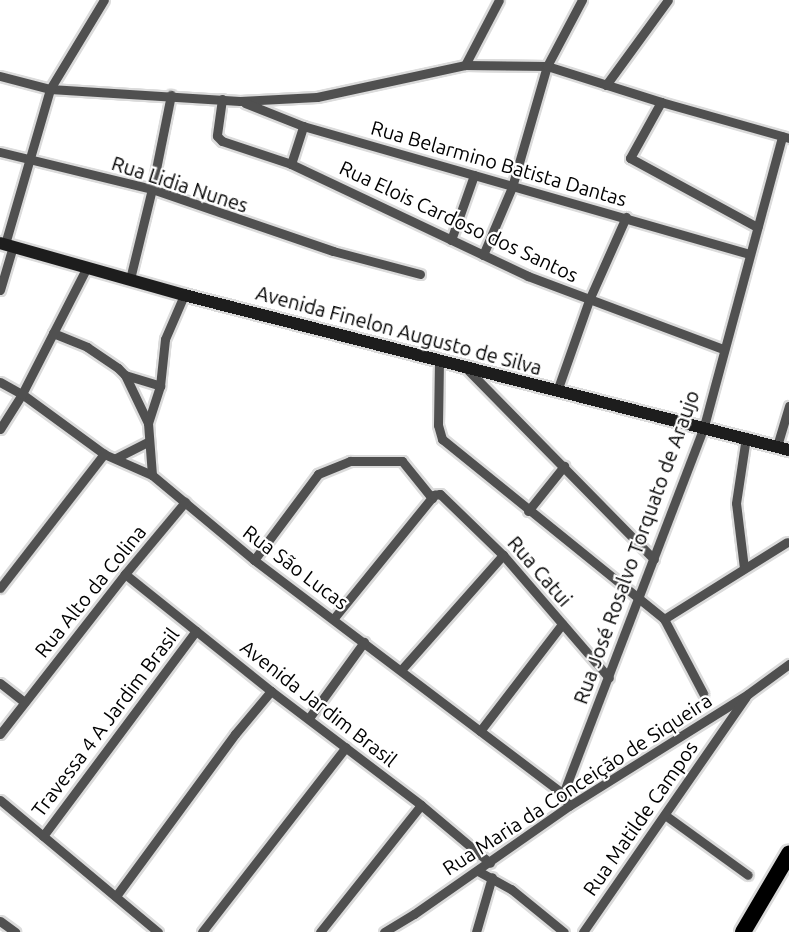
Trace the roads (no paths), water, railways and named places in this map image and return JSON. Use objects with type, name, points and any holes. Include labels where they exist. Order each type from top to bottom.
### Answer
[{"type":"highway","points":[[749,930],[757,911],[789,855]]},
{"type":"highway","points":[[757,911],[789,872]]},
{"type":"street","points":[[0,290],[6,244],[50,89],[104,0]]},
{"type":"street","points":[[465,65],[499,0]]},
{"type":"street","points":[[483,255],[512,187],[547,66],[582,0]]},
{"type":"street","points":[[606,85],[668,0]]},
{"type":"street","points":[[0,76],[50,89],[240,100],[317,97],[465,65],[547,66],[661,102],[786,137]]},
{"type":"street","points":[[130,279],[152,189],[171,95]]},
{"type":"street","name":"Rua Elois Cardoso dos Santos","points":[[222,99],[218,139],[291,164],[483,255],[589,300],[723,349]]},
{"type":"street","name":"Rua Belarmino Batista Dantas","points":[[240,100],[303,126],[749,254]]},
{"type":"street","points":[[661,102],[630,158],[757,227]]},
{"type":"street","points":[[291,164],[303,126]]},
{"type":"street","name":"Rua José Rosalvo Torquato de Araujo","points":[[562,794],[609,678],[704,426],[749,254],[786,137]]},
{"type":"street","name":"Rua Lidia Nunes","points":[[0,152],[152,189],[245,223],[333,251],[349,253],[420,274]]},
{"type":"street","points":[[451,240],[474,175]]},
{"type":"street","points":[[557,392],[589,300],[626,217]]},
{"type":"street","name":"Avenida Finelon Augusto de Silva","points":[[6,244],[86,269],[184,295],[783,448]]},
{"type":"street","points":[[0,429],[22,394],[86,269]]},
{"type":"street","points":[[152,475],[148,423],[160,386],[165,339],[184,295]]},
{"type":"street","points":[[53,333],[87,347],[111,361],[125,375],[148,423]]},
{"type":"street","points":[[439,361],[438,425],[442,440],[664,619],[703,693]]},
{"type":"street","points":[[466,368],[654,559]]},
{"type":"street","points":[[125,375],[160,386]]},
{"type":"street","name":"Rua São Lucas","points":[[0,382],[22,394],[104,454],[152,475],[254,560],[334,618],[562,794]]},
{"type":"street","points":[[783,448],[789,406]]},
{"type":"street","points":[[744,568],[736,503],[746,437]]},
{"type":"street","points":[[116,458],[149,441]]},
{"type":"street","points":[[0,588],[104,454]]},
{"type":"street","name":"Rua Catui","points":[[254,560],[318,474],[350,461],[402,462],[435,496],[502,555],[609,678]]},
{"type":"street","points":[[528,511],[564,466]]},
{"type":"street","points":[[334,618],[435,496]]},
{"type":"street","name":"Rua Alto da Colina","points":[[0,735],[125,574],[185,502]]},
{"type":"street","points":[[664,619],[787,542]]},
{"type":"street","points":[[401,670],[502,555]]},
{"type":"street","name":"Avenida Jardim Brasil","points":[[125,574],[271,691],[421,805],[490,863]]},
{"type":"street","points":[[480,731],[562,624]]},
{"type":"street","name":"Travessa 4 A Jardim Brasil","points":[[43,836],[196,631]]},
{"type":"street","points":[[309,718],[364,642]]},
{"type":"street","name":"Rua Maria da Conceição de Siqueira","points":[[384,932],[490,863],[569,806],[748,694],[789,664]]},
{"type":"street","points":[[0,683],[24,702]]},
{"type":"street","points":[[116,896],[229,743],[271,691]]},
{"type":"street","name":"Rua Matilde Campos","points":[[583,932],[748,694]]},
{"type":"street","points":[[202,932],[346,747]]},
{"type":"street","points":[[562,794],[569,806]]},
{"type":"street","points":[[0,800],[158,932]]},
{"type":"street","points":[[320,932],[421,805]]},
{"type":"street","points":[[665,815],[748,875]]},
{"type":"street","points":[[478,871],[512,889],[564,932]]},
{"type":"street","points":[[476,932],[492,877]]},
{"type":"street","points":[[0,921],[15,932]]}]
